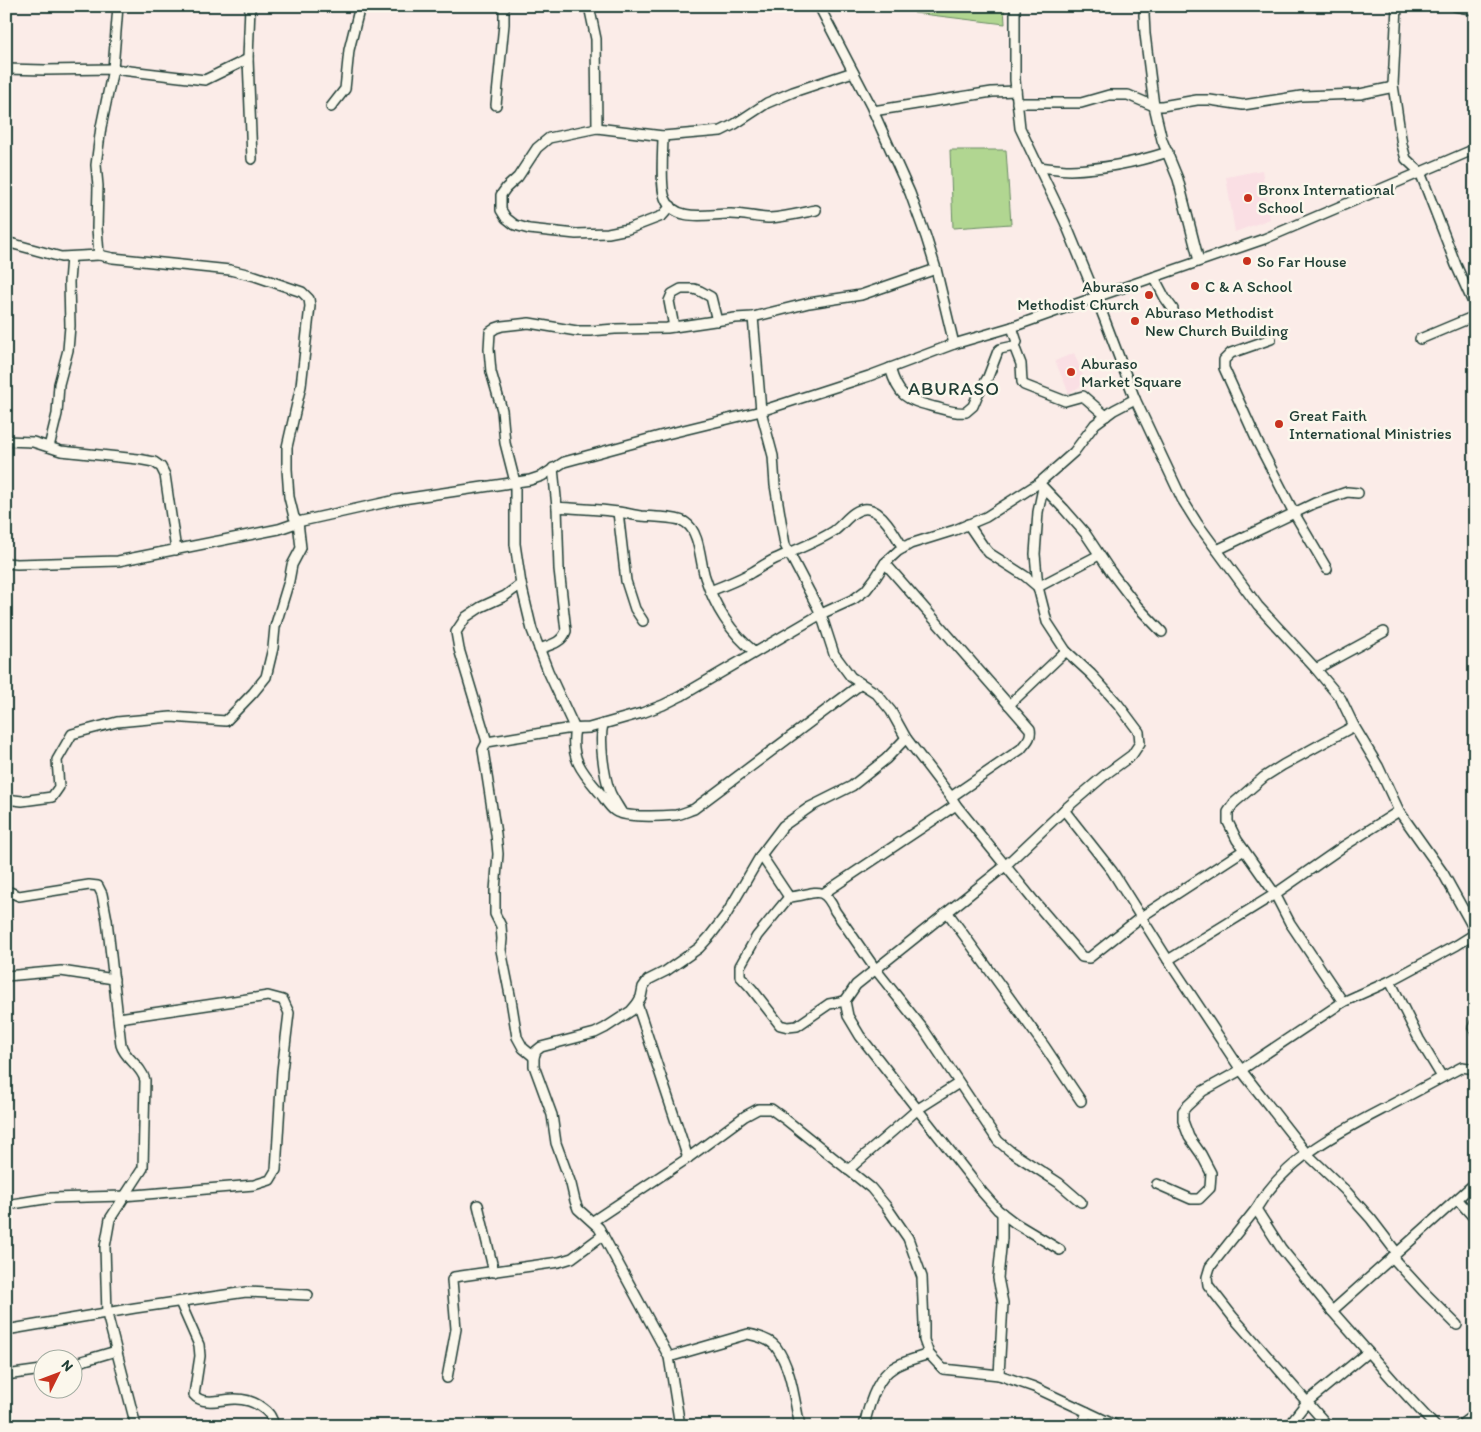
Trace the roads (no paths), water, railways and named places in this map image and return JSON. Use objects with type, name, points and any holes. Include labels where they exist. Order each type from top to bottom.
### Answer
[{"type":"street","points":[[99,255],[96,165],[101,127],[114,69],[118,6]]},
{"type":"street","points":[[250,6],[248,59],[252,159]]},
{"type":"street","points":[[331,107],[345,89],[349,50],[360,6]]},
{"type":"street","points":[[496,105],[504,6]]},
{"type":"street","points":[[589,6],[596,39],[597,128]]},
{"type":"street","points":[[819,6],[873,111],[910,193],[936,269],[954,344]]},
{"type":"street","points":[[1014,6],[1016,91],[1020,128],[1065,222],[1135,400],[1182,499],[1197,523],[1258,606],[1341,699],[1354,726],[1378,766],[1399,811],[1443,873],[1473,926],[1474,932],[1473,935],[1457,945],[1390,981],[1343,1002],[1242,1070],[1204,1091],[1186,1106],[1183,1111],[1183,1121],[1189,1137],[1201,1154],[1210,1173],[1210,1188],[1199,1199],[1191,1200],[1157,1184]]},
{"type":"street","points":[[1145,6],[1145,34],[1154,106],[1162,140],[1178,180],[1199,261]]},
{"type":"street","points":[[1398,6],[1393,85],[1402,145],[1406,159],[1420,172],[1456,265],[1475,307]]},
{"type":"street","points":[[1455,6],[1475,10]]},
{"type":"street","points":[[6,69],[114,69],[205,80],[248,59]]},
{"type":"street","points":[[671,206],[662,216],[628,229],[608,233],[576,234],[537,230],[515,225],[506,218],[501,210],[501,195],[518,177],[531,156],[549,138],[597,128],[663,136],[721,131],[767,103],[793,92],[853,72]]},
{"type":"street","points":[[1017,102],[1080,103],[1109,95],[1128,95],[1154,106],[1197,100],[1242,105],[1301,96],[1360,94],[1389,88],[1393,85]]},
{"type":"street","points":[[873,111],[992,92],[1016,91]]},
{"type":"street","points":[[663,136],[662,166],[665,198],[671,206],[684,214],[695,217],[729,214],[770,218],[816,210]]},
{"type":"street","points":[[6,563],[118,561],[279,529],[298,522],[396,500],[530,480],[542,476],[564,462],[761,411],[890,368],[954,344],[1096,298],[1264,239],[1475,149]]},
{"type":"street","points":[[1039,167],[1070,170],[1104,167],[1149,158],[1168,152]]},
{"type":"street","points":[[6,243],[61,257],[99,255],[230,270],[256,276],[302,292],[309,299],[310,306],[301,386],[287,447],[289,497],[294,517],[298,522],[301,548],[292,565],[275,627],[273,648],[266,677],[226,721],[171,717],[117,722],[72,734],[57,760],[59,787],[52,796],[22,801],[6,799]]},
{"type":"street","points":[[49,447],[57,414],[59,384],[68,350],[71,257]]},
{"type":"street","points":[[861,684],[694,809],[677,814],[659,816],[622,814],[614,811],[580,768],[574,753],[573,738],[575,729],[532,630],[521,584],[515,544],[515,482],[505,443],[502,410],[491,372],[490,332],[502,326],[529,323],[584,331],[674,327],[752,317],[861,295],[936,269]]},
{"type":"street","points":[[1154,277],[1173,309]]},
{"type":"street","points":[[674,327],[669,301],[672,294],[681,289],[700,291],[710,297],[717,321]]},
{"type":"street","points":[[1420,339],[1475,316]]},
{"type":"street","points":[[752,317],[761,411],[773,456],[785,545],[821,614],[834,654],[851,676],[876,693],[891,711],[906,738],[951,796],[956,806],[1082,957],[1089,958],[1141,916],[1244,850]]},
{"type":"street","points":[[890,368],[898,388],[916,403],[948,411],[966,412],[973,406],[988,377],[998,351],[1014,346],[1017,342],[1012,326]]},
{"type":"street","points":[[1272,339],[1231,352],[1224,360],[1224,368],[1258,443],[1294,513],[1327,569]]},
{"type":"street","points":[[1014,346],[1021,364],[1022,382],[1024,385],[1065,401],[1083,396],[1106,416]]},
{"type":"street","points":[[487,742],[589,728],[663,706],[821,614],[854,599],[866,590],[885,563],[903,548],[986,517],[1041,486],[1074,452],[1095,424],[1135,400]]},
{"type":"street","points":[[6,441],[33,442],[61,452],[138,459],[154,462],[162,467],[165,475],[176,550]]},
{"type":"street","points":[[539,649],[558,642],[564,637],[566,631],[559,568],[557,507],[553,468]]},
{"type":"street","points":[[1041,486],[1064,508],[1085,533],[1136,606],[1162,632]]},
{"type":"street","points":[[1041,486],[1035,554],[1038,587],[1047,622],[1066,650],[1118,704],[1139,732],[1140,743],[1132,755],[1106,774],[1064,810],[1005,866],[856,984],[845,1001],[848,1016],[860,1036],[983,1193],[1002,1213],[1015,1223],[1060,1250]]},
{"type":"street","points":[[1217,550],[1329,498],[1347,492],[1358,493]]},
{"type":"street","points":[[557,507],[675,519],[686,523],[694,533],[704,576],[724,617],[734,633],[755,652]]},
{"type":"street","points":[[710,590],[731,583],[775,559],[826,536],[862,509],[874,511],[882,518],[903,548]]},
{"type":"street","points":[[618,512],[626,581],[635,609],[644,621]]},
{"type":"street","points":[[968,524],[990,553],[1038,587]]},
{"type":"street","points":[[1038,587],[1099,555]]},
{"type":"street","points":[[885,563],[1030,729],[1029,739],[1014,755],[951,796]]},
{"type":"street","points":[[521,584],[505,596],[482,607],[466,618],[456,632],[459,649],[487,742],[483,750],[498,854],[495,914],[501,926],[501,950],[517,1037],[523,1048],[534,1057]]},
{"type":"street","points":[[1316,669],[1384,632]]},
{"type":"street","points":[[1009,705],[1066,650]]},
{"type":"street","points":[[602,724],[600,734],[606,774],[610,790],[622,814]]},
{"type":"street","points":[[1343,1002],[1290,923],[1275,894],[1244,850],[1228,822],[1228,812],[1234,803],[1264,777],[1354,726]]},
{"type":"street","points":[[680,1426],[669,1357],[603,1235],[593,1221],[578,1209],[575,1202],[571,1184],[556,1143],[552,1115],[537,1074],[534,1057],[536,1051],[541,1047],[595,1033],[632,1011],[648,980],[666,971],[699,948],[710,936],[726,915],[761,855],[783,826],[810,806],[852,786],[886,759],[906,738]]},
{"type":"street","points":[[824,894],[956,806]]},
{"type":"street","points":[[1064,810],[1112,871],[1168,960],[1242,1070],[1306,1153],[1345,1190],[1371,1219],[1395,1255],[1423,1291],[1457,1325]]},
{"type":"street","points":[[1168,960],[1275,894],[1344,846],[1399,811]]},
{"type":"street","points":[[761,855],[789,898]]},
{"type":"street","points":[[6,892],[19,896],[89,885],[98,886],[102,894],[119,1018],[120,1045],[122,1052],[142,1072],[145,1080],[143,1168],[114,1211],[107,1226],[104,1248],[107,1314],[136,1426]]},
{"type":"street","points":[[845,1001],[829,1004],[796,1026],[788,1028],[780,1025],[740,976],[740,966],[757,936],[789,898],[816,892],[824,894],[831,901],[835,911],[876,970],[924,1030],[998,1141],[1082,1202]]},
{"type":"street","points":[[948,913],[1045,1047],[1081,1101]]},
{"type":"street","points":[[6,976],[61,971],[114,979]]},
{"type":"street","points":[[1390,981],[1419,1039],[1442,1078]]},
{"type":"street","points":[[6,1205],[51,1198],[124,1196],[254,1185],[270,1180],[276,1170],[282,1071],[289,1013],[284,1000],[268,996],[119,1018]]},
{"type":"street","points":[[637,1004],[688,1158]]},
{"type":"street","points":[[1475,1023],[1473,1028],[1475,1031]]},
{"type":"street","points":[[1328,1426],[1233,1317],[1208,1285],[1207,1276],[1210,1267],[1274,1183],[1306,1153],[1347,1128],[1462,1067],[1475,1069]]},
{"type":"street","points":[[848,1170],[918,1109],[959,1083]]},
{"type":"street","points":[[593,1221],[688,1158],[745,1116],[758,1109],[771,1110],[785,1119],[871,1188],[908,1238],[922,1277],[924,1340],[929,1354],[943,1368],[999,1375],[1034,1387],[1118,1426]]},
{"type":"street","points":[[1332,1312],[1475,1183]]},
{"type":"street","points":[[1458,1200],[1475,1219]]},
{"type":"street","points":[[478,1205],[494,1272]]},
{"type":"street","points":[[1256,1209],[1281,1248],[1332,1312],[1435,1426]]},
{"type":"street","points":[[999,1375],[1003,1303],[998,1278],[1002,1238],[1002,1213]]},
{"type":"street","points":[[447,1378],[456,1329],[454,1277],[572,1258],[603,1235]]},
{"type":"street","points":[[6,1330],[246,1292],[308,1295]]},
{"type":"street","points":[[180,1302],[199,1345],[200,1356],[194,1395],[202,1401],[236,1399],[253,1401],[265,1409],[272,1418],[274,1426]]},
{"type":"street","points":[[669,1357],[748,1334],[761,1337],[775,1346],[788,1368],[800,1426]]},
{"type":"street","points":[[82,1361],[116,1350]]},
{"type":"street","points":[[1288,1426],[1307,1402],[1368,1352]]},
{"type":"street","points":[[864,1426],[874,1392],[886,1373],[894,1367],[929,1354]]},
{"type":"street","points":[[6,1374],[32,1371]]},
{"type":"street","points":[[1082,1426],[1087,1412]]},
{"type":"street","points":[[1459,1426],[1475,1414]]},
{"type":"place","name":"Bronx International School","points":[[1248,198]]},
{"type":"place","name":"So Far House","points":[[1247,261]]},
{"type":"place","name":"C & A School","points":[[1195,286]]},
{"type":"place","name":"Aburaso Methodist Church","points":[[1149,295]]},
{"type":"place","name":"Aburaso Methodist New Church Building","points":[[1135,321]]},
{"type":"place","name":"Aburaso Market Square","points":[[1071,372]]},
{"type":"place","name":"Great Faith International Ministries","points":[[1279,424]]},
{"type":"district","name":"ABURASO","points":[[954,388]]}]
